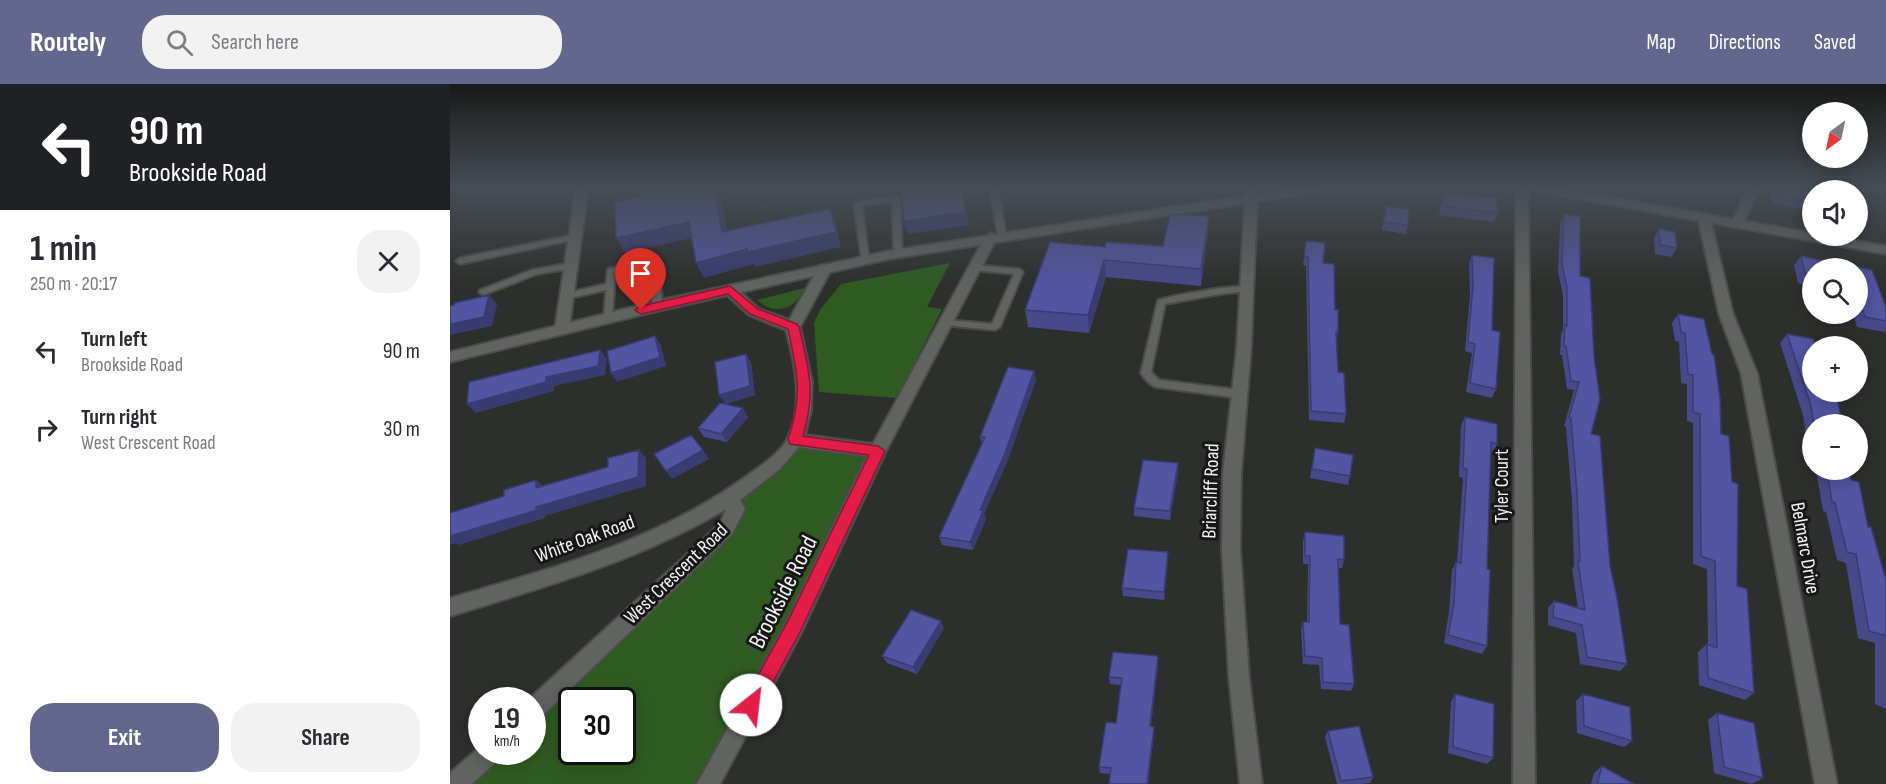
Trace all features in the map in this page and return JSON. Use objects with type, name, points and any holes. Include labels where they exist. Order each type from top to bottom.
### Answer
[{"type":"street","points":[[562,329],[577,221]]},
{"type":"street","points":[[450,357],[657,306],[825,268],[898,253],[1091,221]]},
{"type":"street","name":"Briarcliff Road","points":[[1249,221],[1247,289],[1232,474],[1232,560],[1239,678],[1251,784]]},
{"type":"street","name":"Tyler Court","points":[[1522,221],[1524,784]]},
{"type":"street","name":"Belmarc Drive","points":[[1705,221],[1726,314],[1749,373],[1826,784]]},
{"type":"street","points":[[1719,221],[1886,250]]},
{"type":"street","name":"Brookside Road","points":[[708,784],[794,627],[878,451],[976,268],[997,237]]},
{"type":"street","points":[[730,290],[754,312],[793,327],[825,268]]},
{"type":"street","name":"West Crescent Road","points":[[546,698],[726,529],[736,509],[730,500],[775,463],[795,440],[803,416],[805,381],[793,327]]},
{"type":"street","points":[[795,440],[878,451]]},
{"type":"street","name":"White Oak Road","points":[[450,607],[602,561],[668,532],[730,500]]},
{"type":"street","points":[[455,784],[475,765]]},
{"type":"lane","points":[[860,221],[865,260]]},
{"type":"lane","points":[[897,221],[898,253]]},
{"type":"lane","points":[[996,221],[997,237]]},
{"type":"lane","points":[[459,261],[574,237]]},
{"type":"lane","points":[[609,318],[610,271],[655,260],[657,306]]},
{"type":"lane","points":[[483,292],[535,272],[570,266]]},
{"type":"lane","points":[[946,323],[995,327],[1018,272],[976,268]]},
{"type":"lane","points":[[567,296],[610,286]]},
{"type":"lane","points":[[1239,394],[1156,383],[1146,373],[1161,302],[1173,297],[1193,296],[1216,290],[1247,289]]},
{"type":"green space","points":[[950,263],[927,307],[942,309],[897,398],[819,392],[814,323],[820,310],[841,284]]},
{"type":"green space","points":[[805,288],[796,301],[784,308],[771,308],[757,300]]},
{"type":"green space","points":[[795,440],[878,451],[712,784],[450,784],[470,765],[546,765],[546,695],[726,529],[730,500]]},
{"type":"building","points":[[616,221],[720,221],[722,232],[775,221],[833,221],[836,232],[747,252],[747,249],[696,263],[689,222],[616,238]]},
{"type":"building","points":[[1169,221],[1208,221],[1201,269],[1104,260],[1088,315],[1025,310],[1050,242],[1105,247],[1106,242],[1163,246]]},
{"type":"building","points":[[1384,221],[1408,221],[1408,225]]},
{"type":"building","points":[[1564,221],[1580,221],[1580,276],[1590,278],[1594,357],[1600,399],[1591,434],[1600,436],[1610,566],[1627,664],[1587,657],[1582,625],[1553,617],[1554,601],[1585,610],[1578,561],[1580,561],[1577,493],[1571,418],[1569,417],[1579,382],[1571,381],[1566,346],[1564,346],[1565,325],[1567,326],[1567,288],[1562,263]]},
{"type":"building","points":[[1659,229],[1675,232],[1677,248],[1660,245]]},
{"type":"building","points":[[1306,241],[1325,243],[1323,263],[1334,264],[1335,310],[1338,310],[1338,332],[1336,332],[1338,372],[1344,373],[1346,414],[1311,411],[1308,257],[1304,256]]},
{"type":"building","points":[[1472,255],[1494,258],[1492,330],[1500,332],[1496,389],[1470,383],[1475,344],[1468,342],[1473,286]]},
{"type":"building","points":[[1868,269],[1872,270],[1886,307],[1886,321],[1868,318]]},
{"type":"building","points":[[489,295],[484,317],[450,324],[450,306]]},
{"type":"building","points":[[1678,314],[1704,319],[1714,355],[1720,398],[1721,434],[1729,436],[1732,482],[1738,484],[1737,586],[1747,589],[1754,693],[1708,678],[1707,644],[1717,648],[1715,561],[1701,556],[1700,414],[1693,412],[1693,375],[1688,374],[1685,333],[1681,332]]},
{"type":"building","points":[[1787,334],[1802,337],[1802,379]]},
{"type":"building","points":[[655,336],[660,357],[611,373],[607,351]]},
{"type":"building","points":[[600,350],[598,366],[546,377],[546,382],[467,404],[469,382]]},
{"type":"building","points":[[746,354],[750,386],[719,395],[715,362]]},
{"type":"building","points":[[1008,367],[1034,371],[1005,453],[980,510],[983,511],[970,542],[939,537],[985,437],[980,437]]},
{"type":"building","points":[[1810,402],[1838,402],[1840,414],[1812,414]]},
{"type":"building","points":[[720,403],[743,408],[721,434],[698,428]]},
{"type":"building","points":[[1465,417],[1497,424],[1497,444],[1491,442],[1487,646],[1448,635],[1454,604],[1456,562],[1461,563],[1467,469],[1463,468]]},
{"type":"building","points":[[691,435],[703,450],[666,471],[654,454]]},
{"type":"building","points":[[1315,448],[1353,455],[1350,476],[1312,469]]},
{"type":"building","points":[[639,450],[638,477],[536,507],[537,510],[450,536],[450,513],[504,496],[504,490],[536,480],[536,488],[608,467],[608,458]]},
{"type":"building","points":[[1143,460],[1178,463],[1170,511],[1134,508]]},
{"type":"building","points":[[1829,480],[1859,482],[1868,527],[1871,527],[1886,580],[1886,636],[1869,631],[1856,554],[1847,552],[1835,503],[1832,502]]},
{"type":"building","points":[[1305,532],[1344,536],[1344,560],[1338,559],[1340,624],[1349,625],[1354,684],[1323,682],[1322,658],[1305,656],[1303,622],[1309,622],[1310,556],[1305,556]]},
{"type":"building","points":[[1128,549],[1168,552],[1164,592],[1122,588]]},
{"type":"building","points":[[911,610],[941,621],[913,667],[882,656]]},
{"type":"building","points":[[1113,652],[1158,656],[1150,726],[1154,727],[1147,784],[1109,784],[1111,768],[1099,767],[1106,722],[1116,723],[1122,678],[1109,677]]},
{"type":"building","points":[[1455,694],[1494,704],[1493,758],[1453,747]]},
{"type":"building","points":[[1583,694],[1630,707],[1632,741],[1584,726]]},
{"type":"building","points":[[1717,713],[1754,723],[1763,778],[1724,767]]},
{"type":"building","points":[[1359,726],[1373,777],[1341,781],[1328,731]]},
{"type":"building","points":[[1602,766],[1634,784],[1597,784]]},
{"type":"route","points":[[641,310],[730,290],[754,312],[793,327],[805,381],[803,416],[795,440],[878,451],[846,523],[794,627],[751,705]]}]
